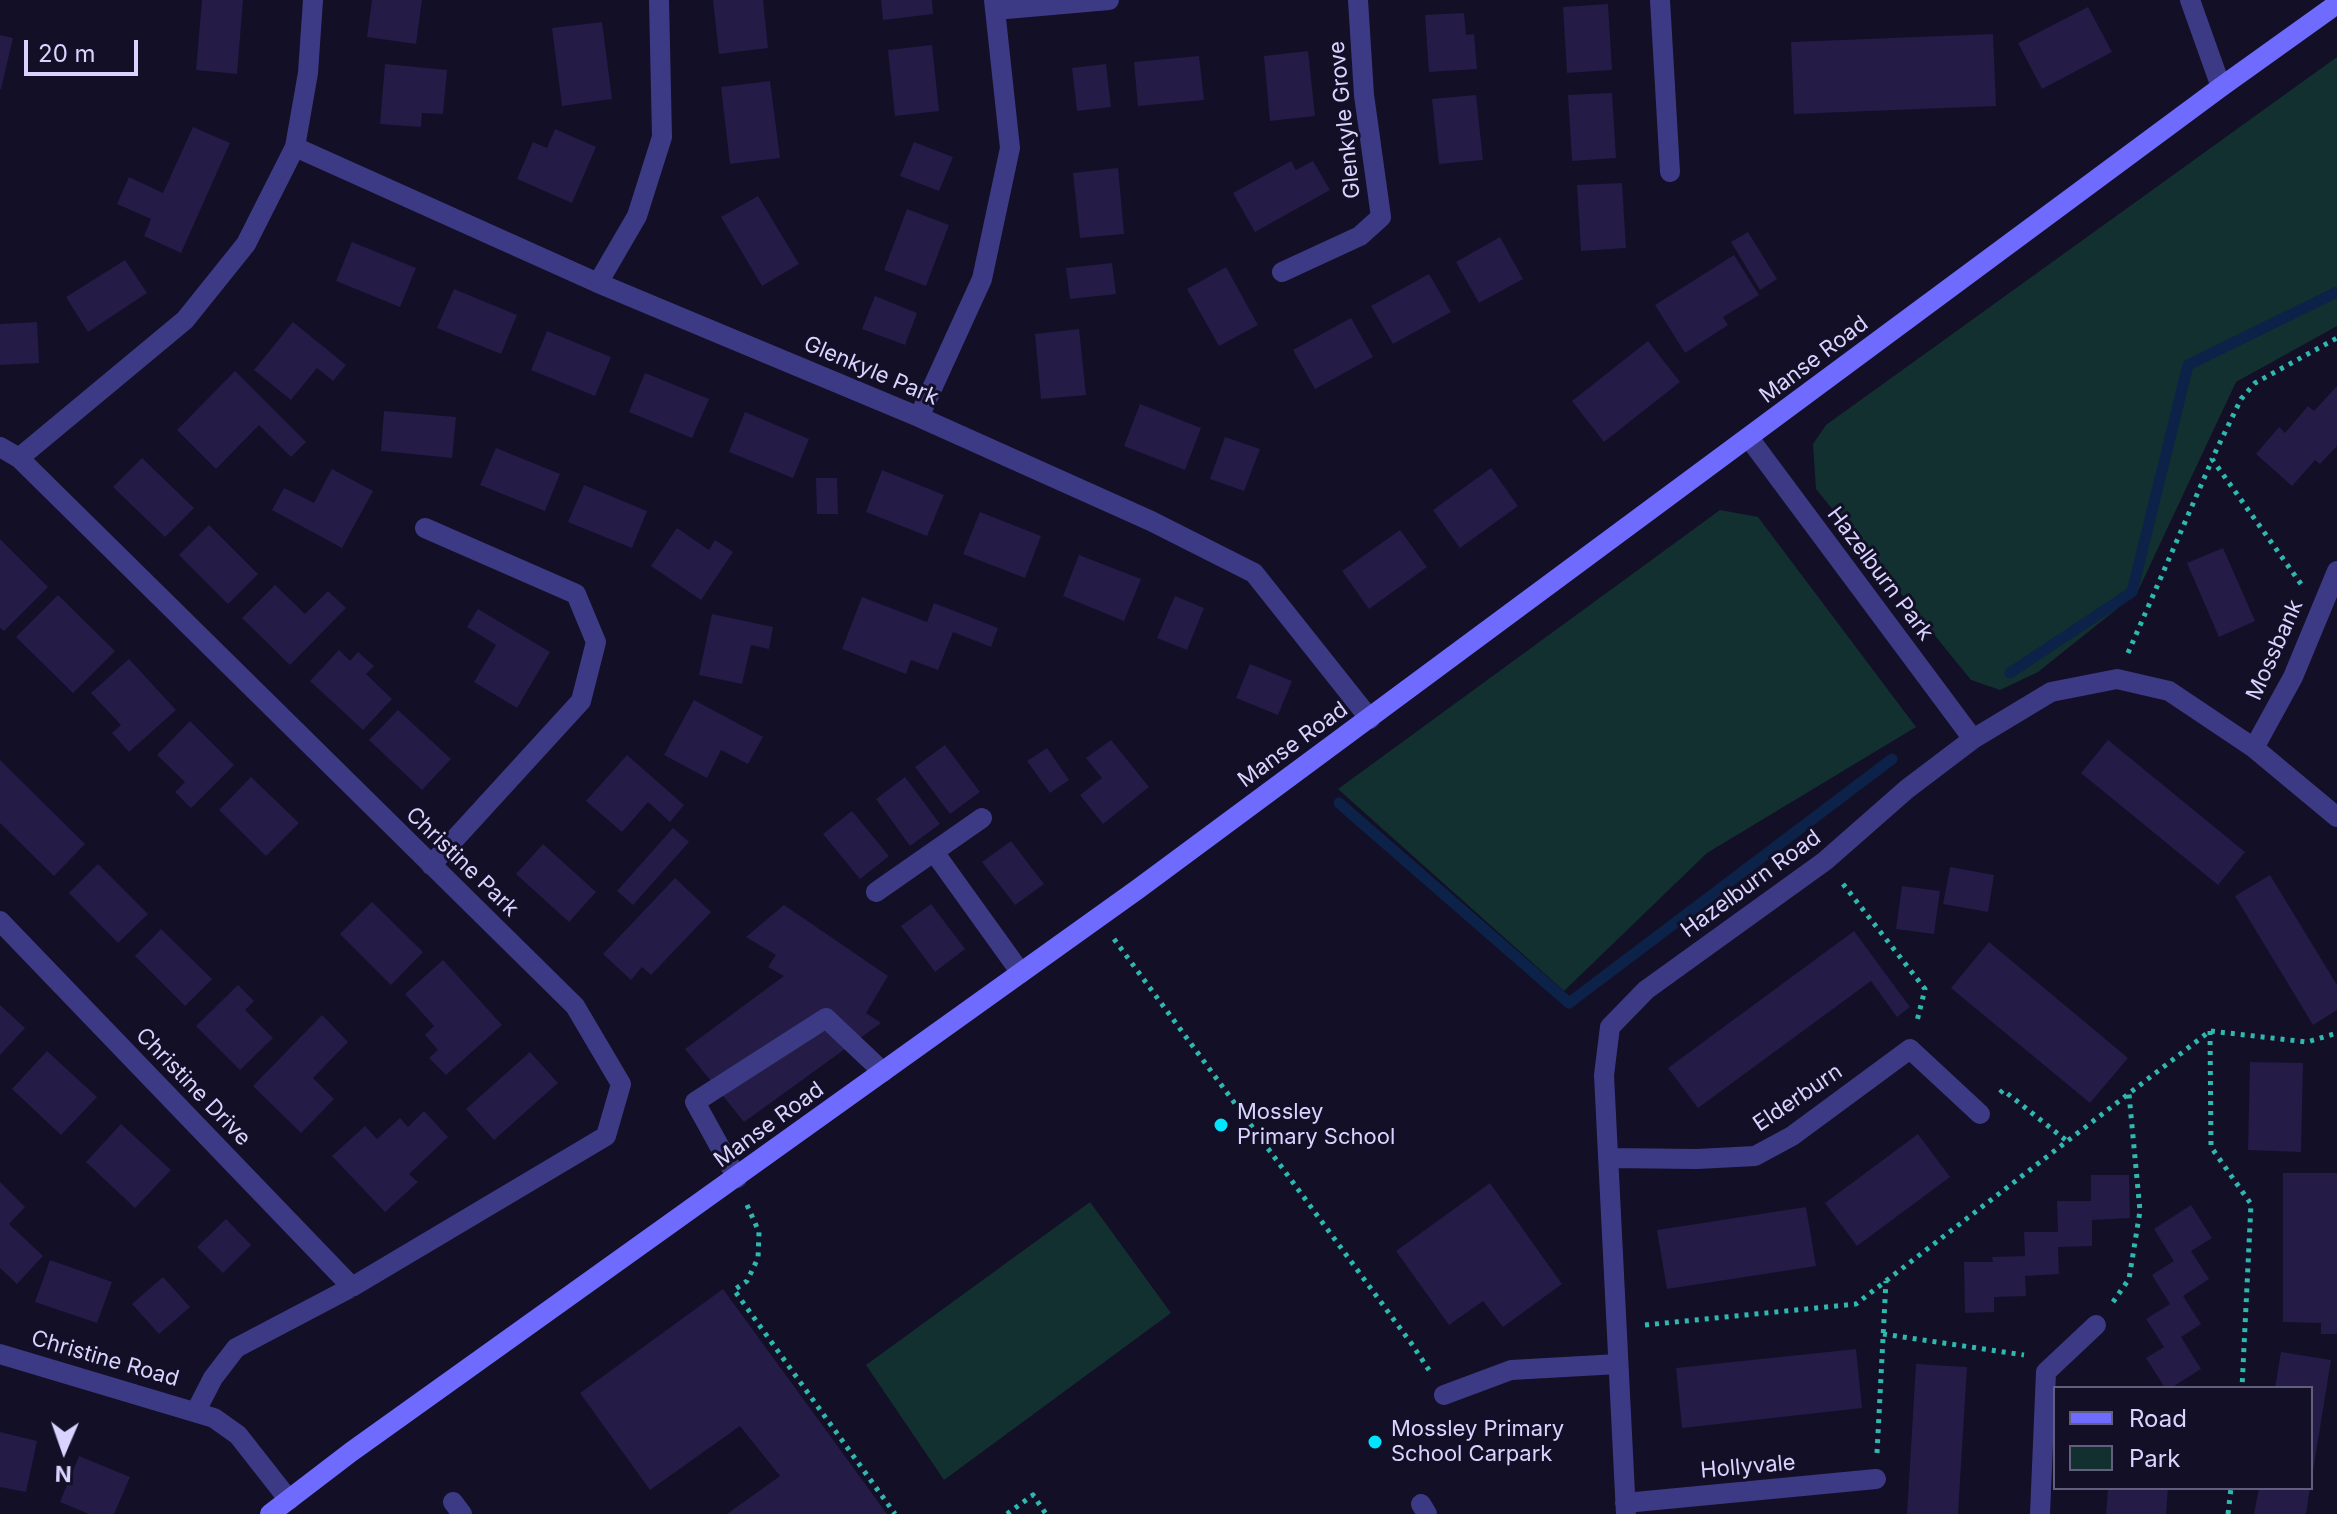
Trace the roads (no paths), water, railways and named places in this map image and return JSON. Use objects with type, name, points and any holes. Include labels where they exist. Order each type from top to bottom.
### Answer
[{"type":"main road","name":"Manse Road","points":[[270,1514],[351,1452],[1099,917],[2337,4]]},
{"type":"street","points":[[19,458],[185,320],[246,244],[295,147],[308,73],[313,0]]},
{"type":"street","points":[[598,283],[637,216],[662,137],[659,0]]},
{"type":"street","points":[[919,417],[982,279],[1010,148],[994,5],[1109,0]]},
{"type":"street","name":"Glenkyle Grove","points":[[1282,272],[1360,236],[1381,217],[1364,95],[1358,0]]},
{"type":"street","points":[[1660,0],[1670,172]]},
{"type":"street","points":[[2190,0],[2221,87]]},
{"type":"street","name":"Glenkyle Park","points":[[295,147],[598,283],[919,417],[1151,521],[1254,573],[1370,719]]},
{"type":"street","name":"Hazelburn Park","points":[[1749,438],[1973,739]]},
{"type":"street","name":"Christine Park","points":[[0,447],[19,458],[575,1006],[621,1084],[606,1136],[352,1287]]},
{"type":"street","points":[[425,528],[576,594],[596,642],[581,701],[431,865]]},
{"type":"street","name":"Mossbank","points":[[2254,748],[2293,677],[2337,571]]},
{"type":"street","name":"Hazelburn Road","points":[[1626,1509],[1604,1075],[1610,1027],[1646,990],[1825,861],[1907,789],[1973,739],[2051,692],[2117,679],[2169,691],[2254,748],[2337,817]]},
{"type":"street","points":[[876,892],[982,818]]},
{"type":"street","points":[[934,852],[1021,973]]},
{"type":"street","name":"Christine Drive","points":[[0,921],[352,1287]]},
{"type":"street","points":[[737,1178],[695,1102],[826,1018],[883,1072]]},
{"type":"street","name":"Elderburn","points":[[1608,1158],[1755,1156],[1792,1136],[1910,1049],[1980,1114]]},
{"type":"street","name":"Christine Road","points":[[196,1411],[213,1378],[236,1348],[352,1287]]},
{"type":"street","points":[[2040,1514],[2046,1372],[2096,1325]]},
{"type":"street","name":"Christine Road","points":[[0,1354],[214,1418],[238,1435],[289,1500]]},
{"type":"street","points":[[1444,1395],[1511,1370],[1618,1364]]},
{"type":"street","name":"Hollyvale","points":[[1626,1509],[1876,1479]]},
{"type":"waterway","points":[[2010,673],[2132,592],[2188,365],[2337,292]]},
{"type":"waterway","points":[[1339,803],[1569,1003],[1892,759]]},
{"type":"place","name":"Mossley Primary School","points":[[1221,1125]]},
{"type":"place","name":"Mossley Primary School Carpark","points":[[1375,1442]]}]
